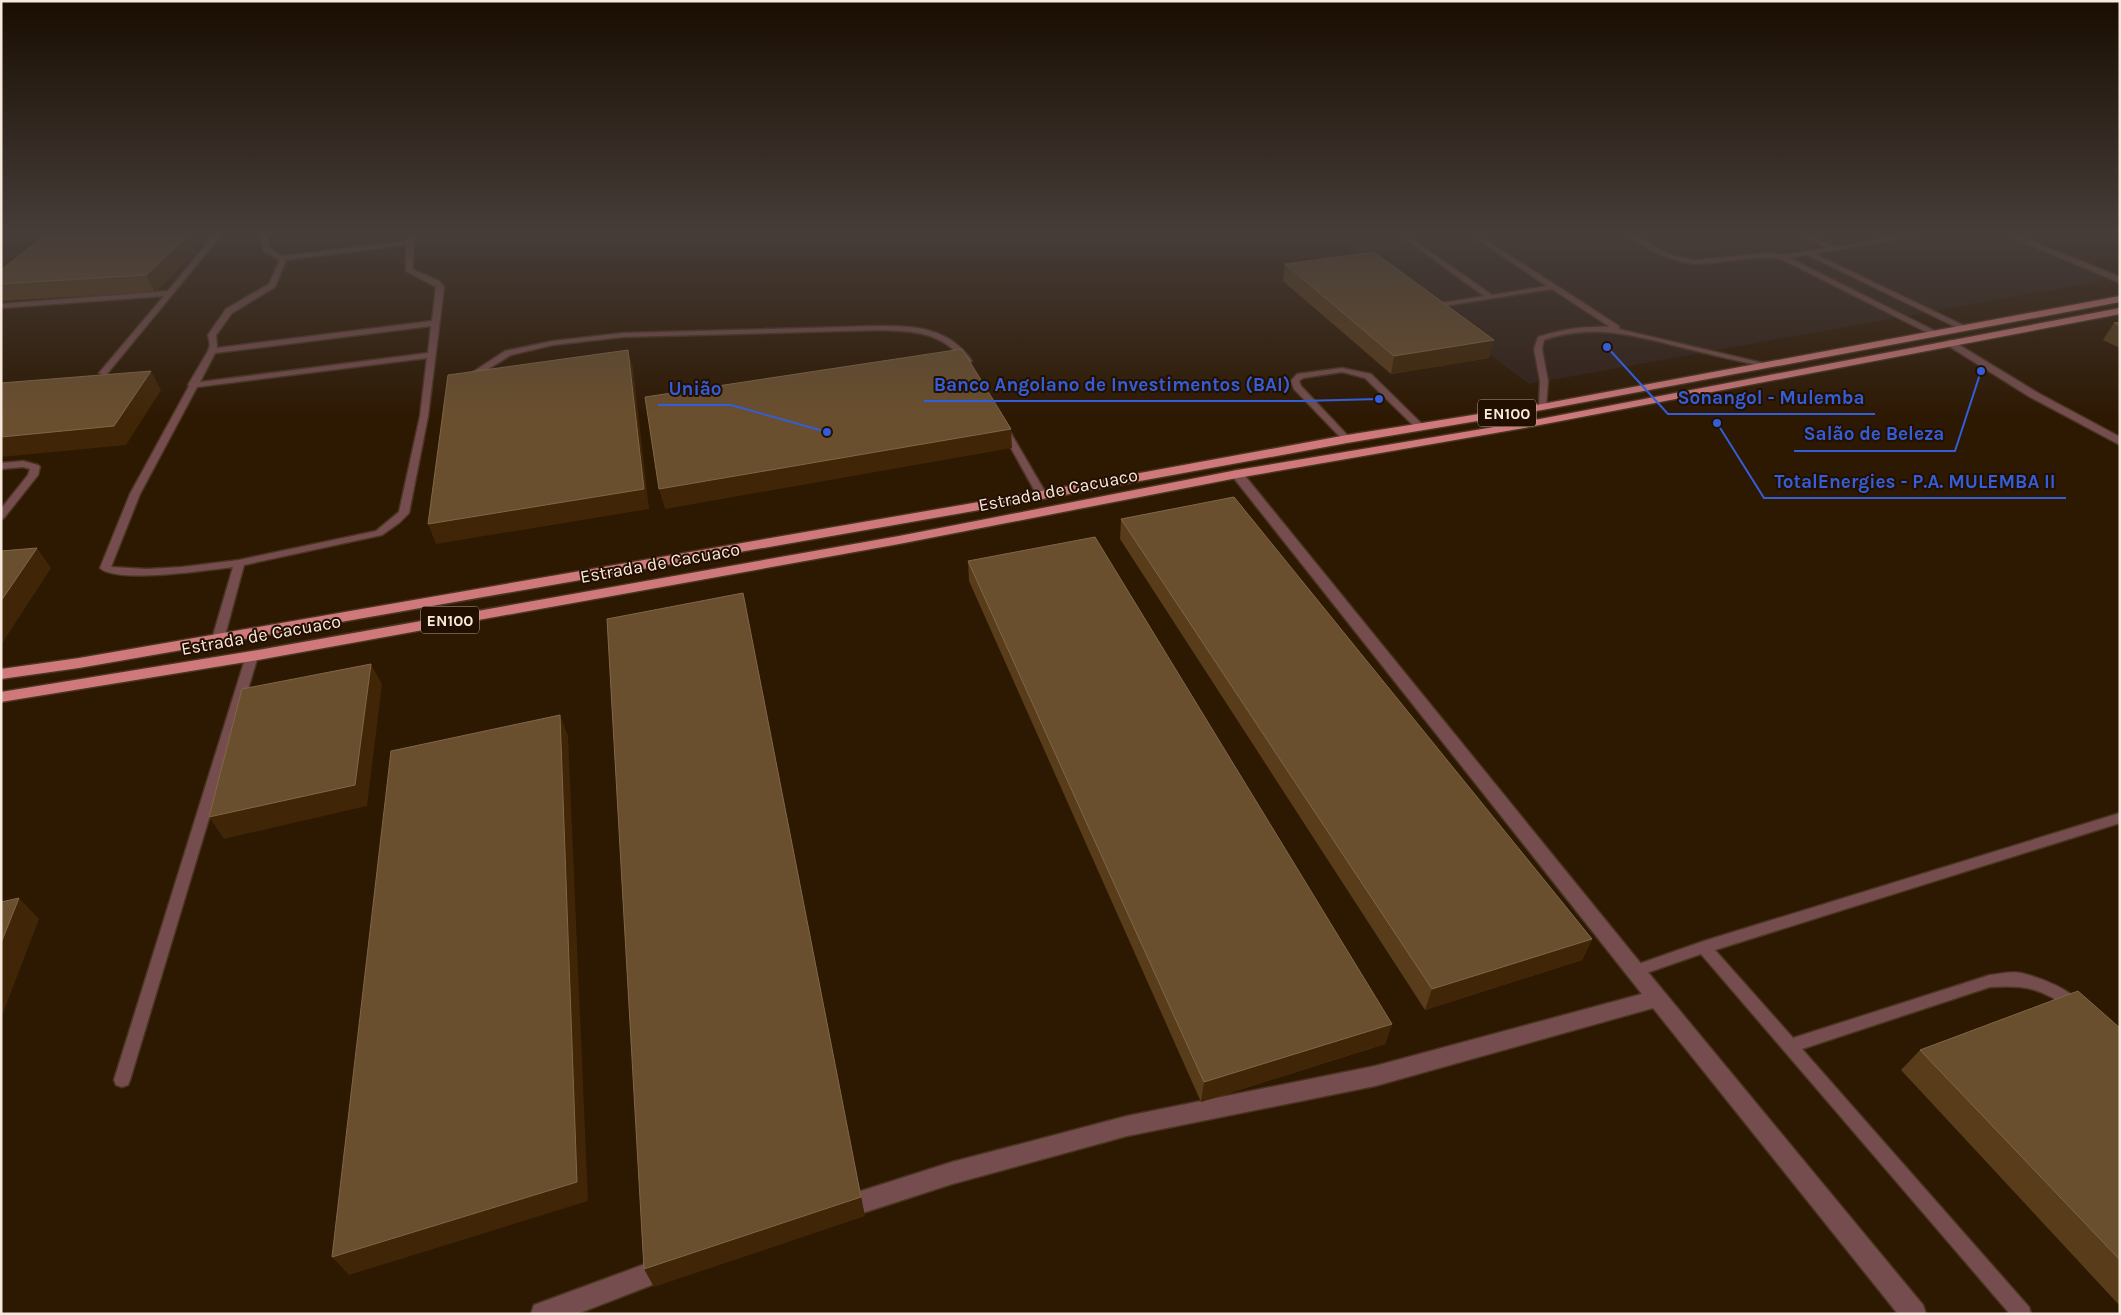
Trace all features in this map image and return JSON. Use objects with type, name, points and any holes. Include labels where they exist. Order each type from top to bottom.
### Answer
[{"type":"main road","name":"Estrada de Cacuaco","points":[[1,674],[218,639],[1042,495],[1347,438],[1542,407],[2120,299]]},
{"type":"main road","name":"Estrada de Cacuaco","points":[[1,697],[252,656],[899,540],[1237,474],[1524,425],[2120,311]]},
{"type":"street","points":[[1951,342],[2025,389],[2120,442]]},
{"type":"street","points":[[1237,474],[1635,971],[1914,1314]]},
{"type":"street","points":[[822,1214],[943,1176],[1127,1126],[1376,1076],[1658,998]]},
{"type":"street","points":[[543,1314],[685,1262]]},
{"type":"lane","points":[[1,306],[139,295]]},
{"type":"lane","points":[[103,373],[168,295]]},
{"type":"lane","points":[[255,295],[229,311],[212,335],[214,345],[212,351],[135,494],[105,568],[113,571],[147,572],[239,563],[380,533],[404,513],[424,416],[439,295]]},
{"type":"lane","points":[[1435,306],[1500,295]]},
{"type":"lane","points":[[1567,295],[1618,329]]},
{"type":"lane","points":[[1859,295],[1935,333]]},
{"type":"lane","points":[[1897,295],[1963,327]]},
{"type":"lane","points":[[212,351],[436,323]]},
{"type":"lane","points":[[474,374],[508,352],[592,338],[899,328],[927,332],[939,336],[965,356],[974,373]]},
{"type":"lane","points":[[1542,407],[1544,382],[1538,348],[1540,339],[1566,330],[1591,328],[1618,329],[1767,365]]},
{"type":"lane","points":[[192,386],[432,355]]},
{"type":"lane","points":[[1347,438],[1297,386],[1295,381],[1300,376],[1342,370],[1368,376],[1420,427]]},
{"type":"lane","points":[[1002,424],[1042,495]]},
{"type":"lane","points":[[1,466],[23,464],[34,467],[34,475],[1,516]]},
{"type":"lane","points":[[218,639],[239,563]]},
{"type":"lane","points":[[122,1080],[252,656]]},
{"type":"lane","points":[[1635,971],[1704,947],[2120,818]]},
{"type":"lane","points":[[1704,947],[2022,1314]]},
{"type":"lane","points":[[1791,1046],[1990,981],[2020,980],[2058,993],[2086,1017]]},
{"type":"shaded area","points":[[1411,295],[2021,295],[1529,384]]},
{"type":"building","points":[[1322,295],[1433,295],[1494,340],[1394,356]]},
{"type":"building","points":[[962,349],[1011,429],[659,489],[645,397]]},
{"type":"building","points":[[628,350],[644,489],[428,524],[448,375]]},
{"type":"building","points":[[151,371],[114,426],[1,437],[1,383]]},
{"type":"building","points":[[1234,497],[1592,939],[1432,989],[1121,519]]},
{"type":"building","points":[[1095,537],[1392,1024],[1204,1082],[968,561]]},
{"type":"building","points":[[37,548],[1,601],[1,551]]},
{"type":"building","points":[[743,593],[861,1197],[644,1269],[607,619]]},
{"type":"building","points":[[371,664],[355,785],[209,817],[242,689]]},
{"type":"building","points":[[560,715],[577,1182],[332,1257],[391,751]]},
{"type":"building","points":[[19,898],[1,943],[1,902]]},
{"type":"building","points":[[2078,991],[2120,1028],[2120,1260],[1920,1050]]},
{"type":"place","name":"Sonangol - Mulemba","points":[[1607,347]]},
{"type":"place","name":"Salão de Beleza","points":[[1981,371]]},
{"type":"place","name":"Banco Angolano de Investimentos (BAI)","points":[[1379,399]]},
{"type":"place","name":"TotalEnergies - P.A. MULEMBA II","points":[[1717,423]]},
{"type":"place","name":"União","points":[[827,432]]}]
